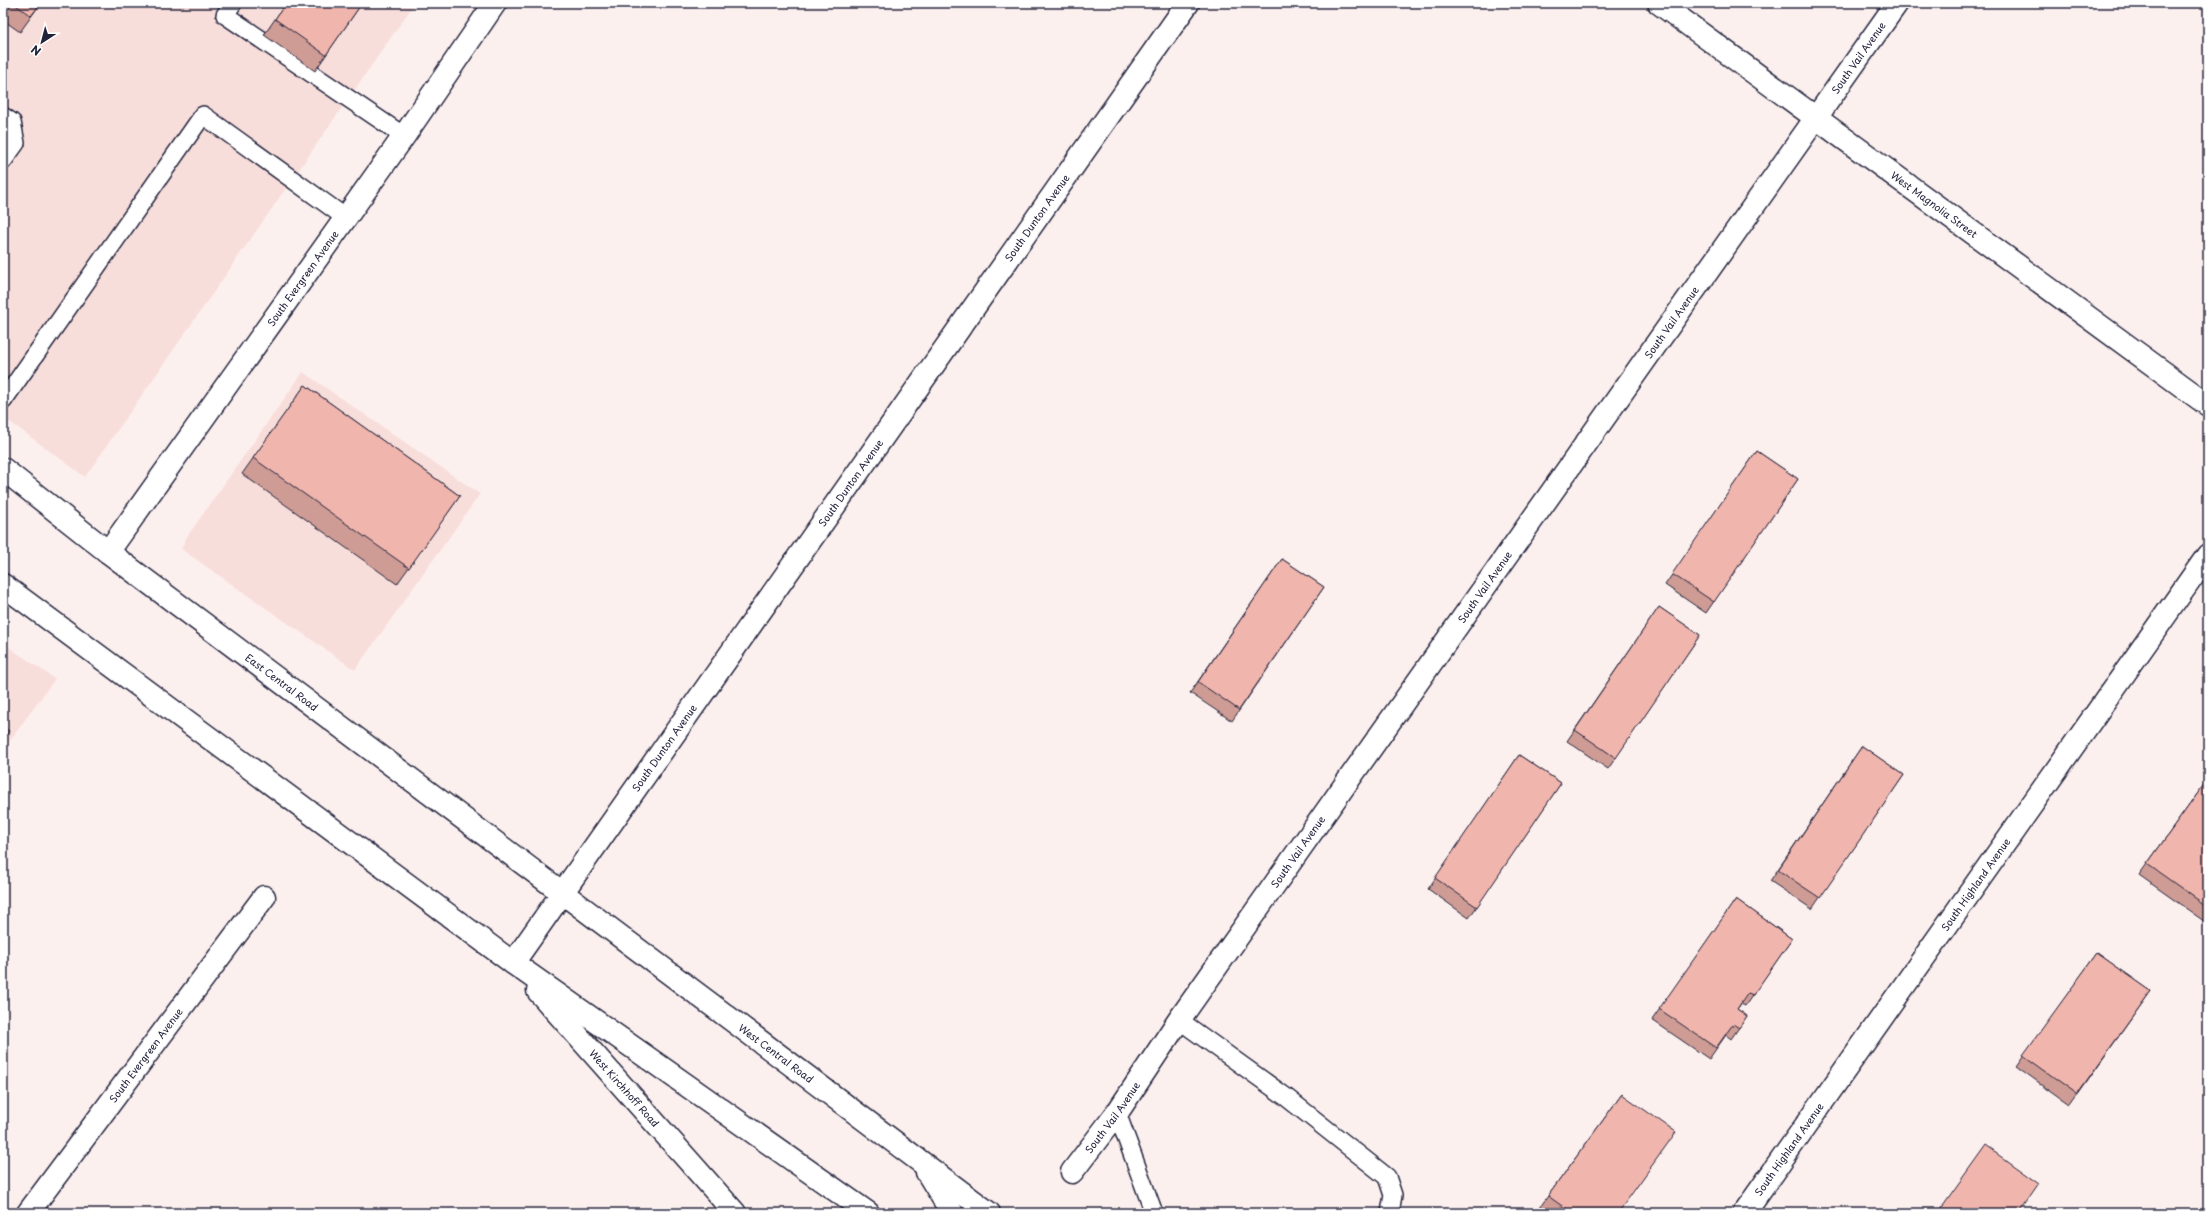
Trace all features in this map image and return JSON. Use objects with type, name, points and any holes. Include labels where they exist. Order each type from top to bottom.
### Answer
[{"type":"street","name":"South Dunton Avenue","points":[[513,963],[1188,3]]},
{"type":"street","name":"West Magnolia Street","points":[[1660,3],[2208,405]]},
{"type":"street","name":"South Vail Avenue","points":[[1072,1172],[1117,1113],[1179,1020],[1815,116],[1897,3]]},
{"type":"street","name":"South Evergreen Avenue","points":[[108,552],[404,136],[491,4]]},
{"type":"street","name":"East Central Road","points":[[3,469],[108,552],[562,893]]},
{"type":"street","name":"South Highland Avenue","points":[[1744,1213],[2208,555]]},
{"type":"street","points":[[3,585],[513,963],[868,1213]]},
{"type":"street","name":"West Central Road","points":[[562,893],[989,1213]]},
{"type":"street","name":"South Evergreen Avenue","points":[[28,1213],[264,897]]},
{"type":"street","name":"West Kirchhoff Road","points":[[513,963],[735,1213]]},
{"type":"street","points":[[922,1162],[952,1213]]},
{"type":"lane","points":[[233,3],[225,15],[404,136]]},
{"type":"lane","points":[[3,401],[203,115],[346,218]]},
{"type":"lane","points":[[3,116],[12,122],[16,143],[3,161]]},
{"type":"lane","points":[[1179,1020],[1286,1097],[1387,1177],[1393,1195],[1390,1213]]},
{"type":"lane","points":[[1117,1113],[1154,1213]]},
{"type":"shaded area","points":[[3,3],[415,3],[85,477],[3,417]]},
{"type":"shaded area","points":[[303,372],[480,494],[355,670],[181,549],[186,538]]},
{"type":"shaded area","points":[[3,643],[55,679],[3,750]]},
{"type":"building","points":[[13,3],[41,3],[31,16]]},
{"type":"building","points":[[286,3],[362,3],[326,55],[275,19]]},
{"type":"building","points":[[305,385],[460,496],[409,568],[253,458]]},
{"type":"building","points":[[1757,451],[1798,479],[1714,602],[1672,574]]},
{"type":"building","points":[[1282,559],[1324,587],[1239,710],[1198,682]]},
{"type":"building","points":[[1659,607],[1700,635],[1616,758],[1575,730]]},
{"type":"building","points":[[3,727],[9,731],[3,740]]},
{"type":"building","points":[[1862,746],[1904,775],[1820,898],[1778,870]]},
{"type":"building","points":[[1519,755],[1561,783],[1477,907],[1435,878]]},
{"type":"building","points":[[2208,779],[2208,907],[2147,864]]},
{"type":"building","points":[[1736,899],[1792,939],[1753,995],[1748,993],[1737,1009],[1747,1016],[1739,1028],[1733,1024],[1716,1048],[1659,1009]]},
{"type":"building","points":[[2097,953],[2151,991],[2077,1094],[2023,1055]]},
{"type":"building","points":[[1622,1094],[1676,1132],[1618,1213],[1572,1213],[1548,1196]]},
{"type":"building","points":[[1986,1146],[2039,1184],[2019,1213],[1938,1213]]}]
